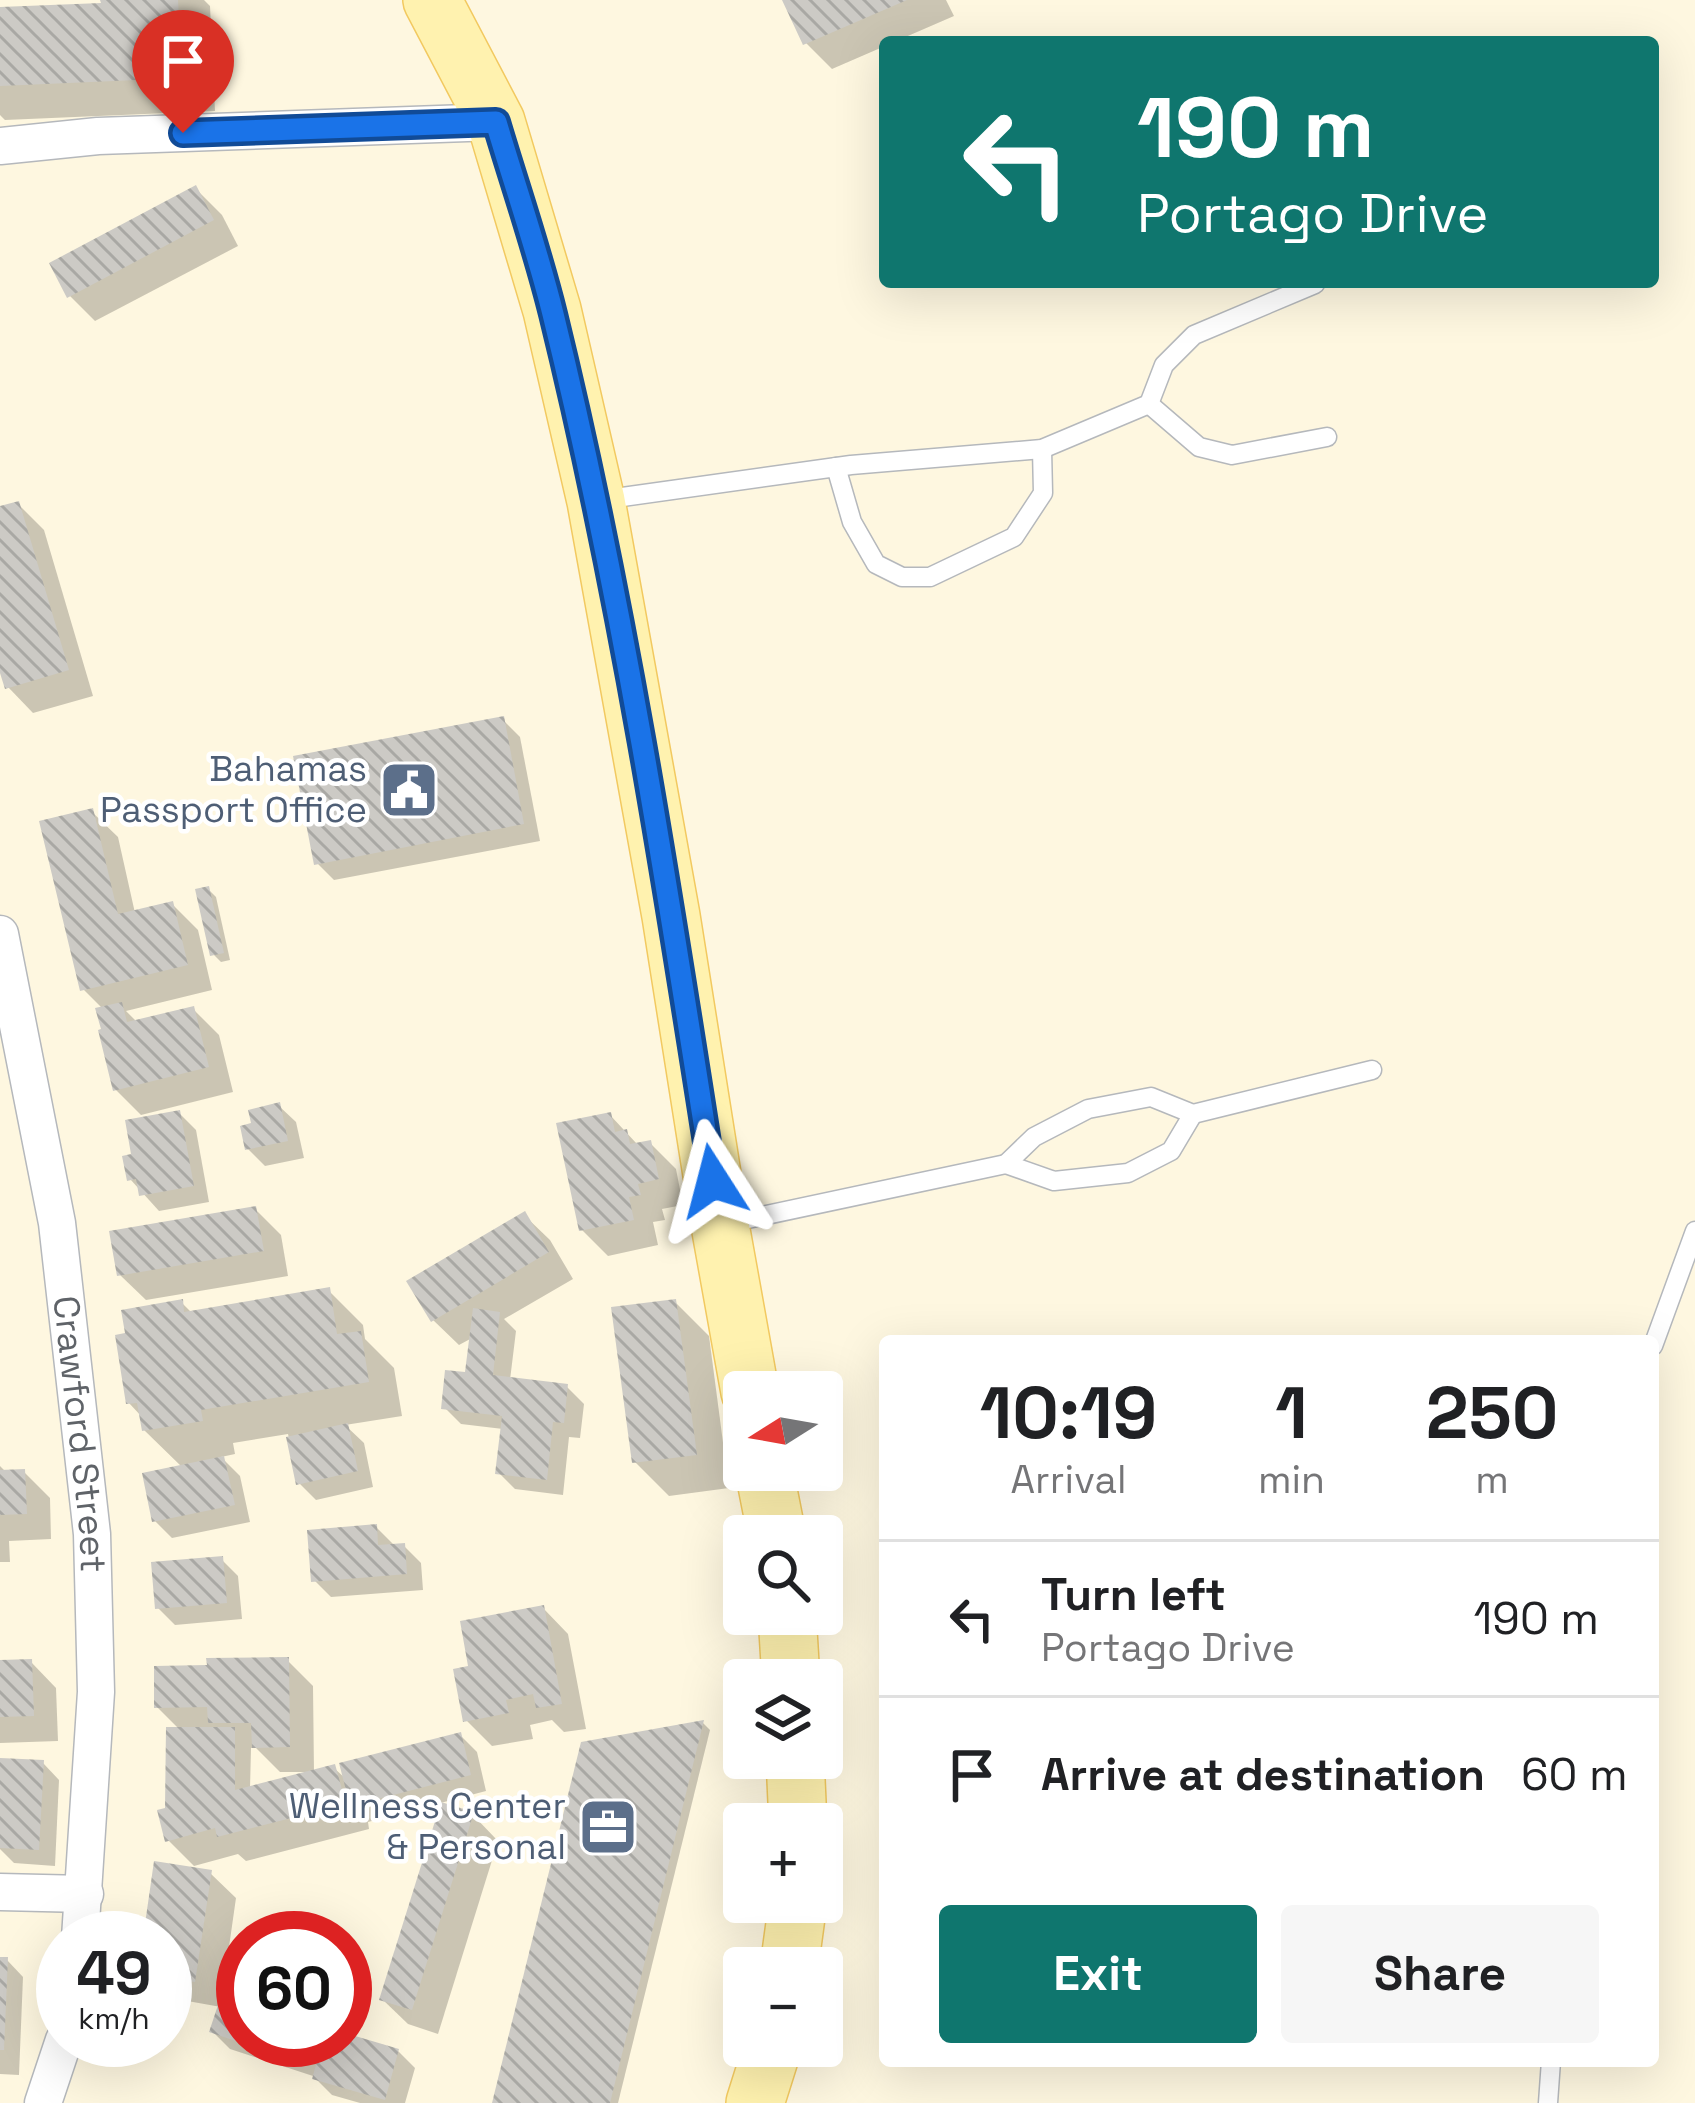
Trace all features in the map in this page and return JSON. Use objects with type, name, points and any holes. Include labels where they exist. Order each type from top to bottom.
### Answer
[{"type":"main road","points":[[432,0],[496,122],[552,310],[596,501],[746,1371]]},
{"type":"main road","points":[[755,2103],[766,2067]]},
{"type":"street","points":[[0,146],[98,136],[496,122]]},
{"type":"street","name":"Crawford Street","points":[[0,934],[57,1223],[92,1534],[96,1692],[83,1911]]},
{"type":"street","points":[[0,1892],[85,1894]]},
{"type":"street","points":[[43,2103],[55,2067]]},
{"type":"lane","points":[[596,501],[836,467],[1042,448],[1149,404],[1164,365],[1195,334],[1305,288]]},
{"type":"lane","points":[[1149,404],[1199,447],[1232,455],[1327,437]]},
{"type":"lane","points":[[836,467],[852,522],[876,565],[902,577],[930,578],[1013,537],[1043,493],[1042,448]]},
{"type":"lane","points":[[1006,1164],[1034,1137],[1088,1109],[1151,1097],[1193,1114],[1372,1070]]},
{"type":"lane","points":[[720,1225],[1006,1164],[1054,1181],[1128,1173],[1172,1151],[1193,1114]]},
{"type":"lane","points":[[1657,1335],[1695,1231]]},
{"type":"lane","points":[[1547,2103],[1550,2067]]},
{"type":"shaded area","points":[[0,0],[1695,0],[1695,2103],[0,2103]]},
{"type":"building","points":[[178,0],[182,78],[0,86],[0,7]]},
{"type":"building","points":[[782,0],[907,0],[803,45]]},
{"type":"building","points":[[196,185],[214,220],[67,298],[49,263]]},
{"type":"building","points":[[19,501],[69,670],[5,689],[0,673],[0,506]]},
{"type":"building","name":"Bahamas Passport Office","points":[[504,716],[524,824],[314,865],[293,756]]},
{"type":"building","points":[[93,808],[118,914],[173,901],[188,965],[80,991],[39,821]]},
{"type":"building","points":[[209,886],[224,953],[210,956],[195,889]]},
{"type":"building","points":[[122,1002],[127,1022],[194,1006],[209,1067],[113,1091],[95,1008]]},
{"type":"building","points":[[280,1102],[288,1141],[245,1150],[240,1126],[251,1123],[248,1110]]},
{"type":"building","points":[[180,1110],[194,1186],[139,1196],[136,1179],[127,1181],[122,1156],[131,1154],[125,1120]]},
{"type":"building","points":[[611,1112],[615,1132],[627,1129],[630,1144],[651,1140],[659,1179],[638,1184],[641,1195],[629,1197],[634,1220],[579,1231],[556,1123]]},
{"type":"building","points":[[256,1206],[264,1251],[117,1276],[109,1231]]},
{"type":"building","points":[[525,1211],[549,1252],[431,1322],[406,1281]]},
{"type":"building","points":[[330,1287],[337,1334],[361,1331],[369,1382],[201,1410],[203,1421],[142,1431],[137,1403],[126,1404],[115,1335],[125,1333],[121,1310],[183,1299],[184,1312]]},
{"type":"building","points":[[676,1299],[697,1455],[632,1463],[611,1307]]},
{"type":"building","points":[[473,1308],[500,1312],[493,1375],[568,1384],[564,1423],[553,1422],[547,1480],[495,1474],[502,1416],[441,1409],[445,1370],[465,1372]]},
{"type":"building","points":[[348,1423],[358,1471],[296,1485],[286,1437]]},
{"type":"building","points":[[224,1456],[235,1505],[152,1522],[142,1473]]},
{"type":"building","points":[[25,1469],[27,1514],[0,1515],[0,1470]]},
{"type":"building","points":[[377,1524],[378,1545],[405,1543],[407,1574],[311,1582],[307,1530]]},
{"type":"building","points":[[223,1556],[227,1603],[155,1609],[151,1562]]},
{"type":"building","points":[[544,1605],[562,1704],[536,1708],[533,1694],[506,1700],[509,1713],[463,1722],[453,1669],[468,1666],[460,1621]]},
{"type":"building","points":[[289,1657],[290,1747],[252,1748],[251,1723],[208,1723],[207,1707],[154,1708],[154,1666],[207,1665],[206,1658]]},
{"type":"building","points":[[32,1659],[34,1716],[0,1717],[0,1660]]},
{"type":"building","points":[[704,1720],[610,2103],[492,2103],[581,1742]]},
{"type":"building","points":[[166,1727],[235,1727],[235,1790],[335,1764],[346,1804],[217,1837],[215,1828],[165,1842],[157,1810],[165,1808]]},
{"type":"building","points":[[461,1732],[471,1775],[350,1806],[339,1763]]},
{"type":"building","points":[[0,1758],[44,1760],[39,1850],[0,1848]]},
{"type":"building","points":[[441,1802],[474,1812],[412,2010],[379,2000]]},
{"type":"building","points":[[154,1861],[212,1870],[195,1982],[192,1911],[147,1911]]},
{"type":"building","points":[[0,1957],[8,1957],[4,2050],[0,2050]]},
{"type":"building","points":[[372,2041],[399,2049],[385,2100],[312,2079],[315,2067],[372,2067]]},
{"type":"place","name":"Bahamas Passport Office","points":[[409,790]]},
{"type":"place","name":"Wellness Center & Personal","points":[[608,1827]]},
{"type":"route","points":[[183,133],[496,122],[552,310],[596,501],[713,1181]]}]
